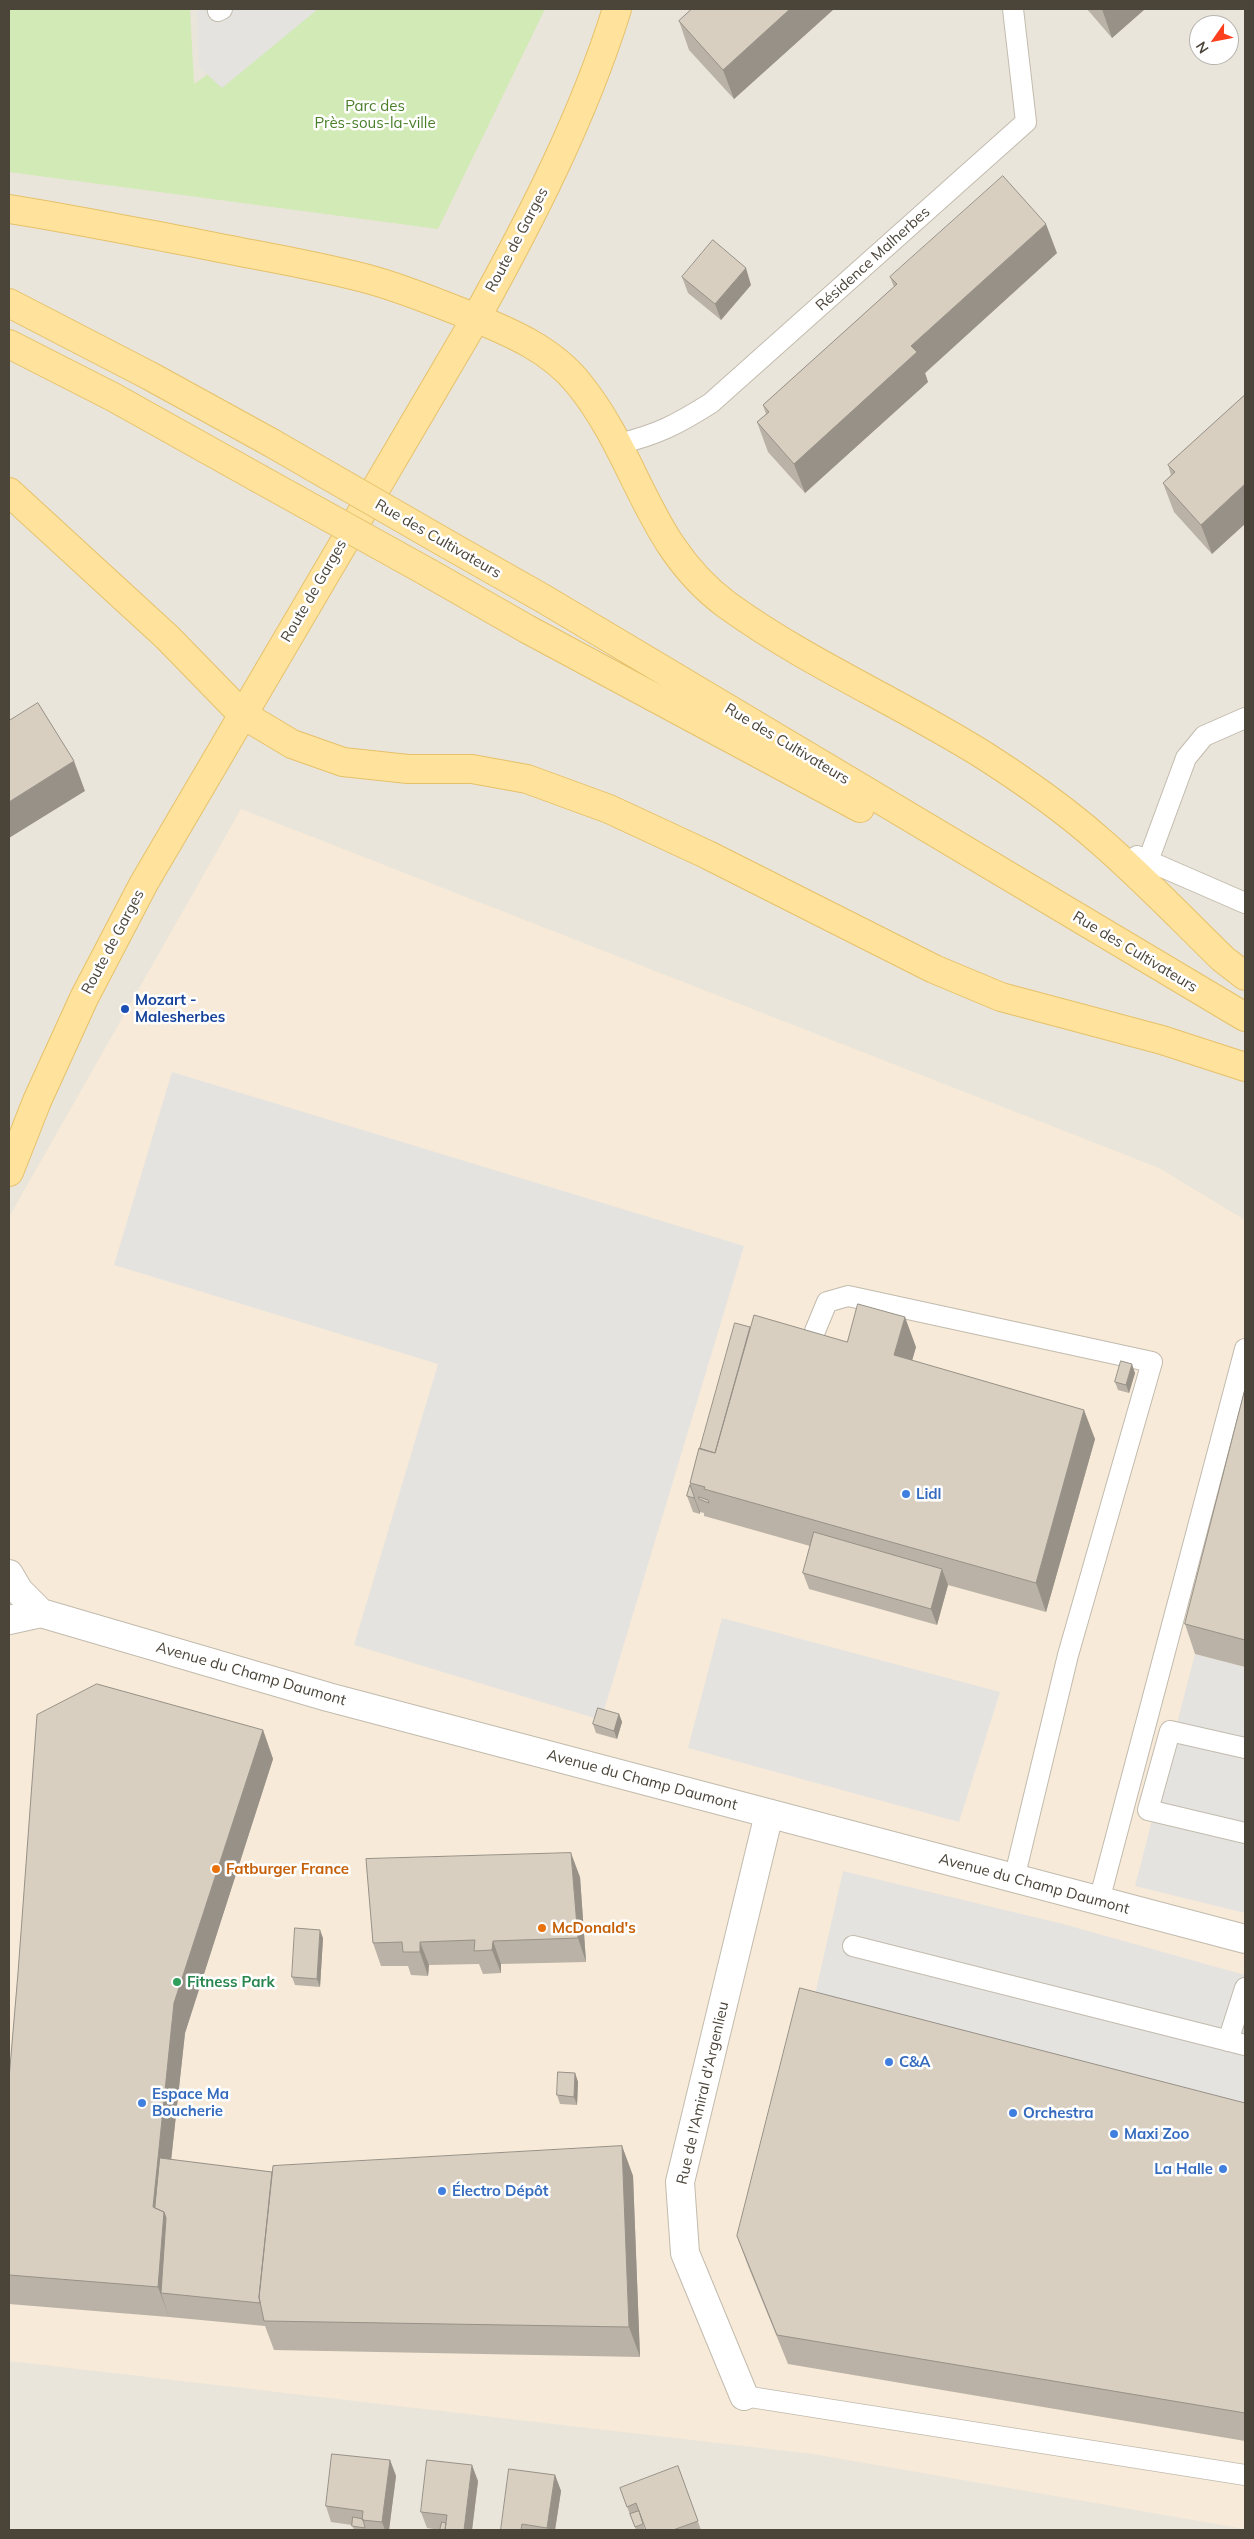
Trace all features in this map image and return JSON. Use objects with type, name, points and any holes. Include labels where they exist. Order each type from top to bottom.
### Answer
[{"type":"main road","name":"Route de Garges","points":[[9,1172],[37,1101],[111,944],[242,714],[476,318],[525,230],[570,136],[617,9]]},
{"type":"main road","points":[[9,209],[88,222],[373,281],[434,300],[506,330],[555,360],[579,383],[618,444],[655,523],[674,552],[693,575],[725,603],[764,630],[984,756],[1041,794],[1099,840],[1223,959],[1245,976]]},
{"type":"main road","name":"Rue des Cultivateurs","points":[[9,303],[150,376],[270,442],[544,598],[1208,996]]},
{"type":"main road","name":"Rue des Cultivateurs","points":[[9,344],[113,397],[536,634],[1208,996]]},
{"type":"main road","points":[[9,492],[166,637],[242,714],[292,744],[343,762],[408,769],[472,769],[527,779],[609,809],[708,855],[934,969],[1001,997],[1162,1040],[1245,1068]]},
{"type":"main road","points":[[1208,996],[1245,1017]]},
{"type":"street","name":"Avenue du Champ Daumont","points":[[9,1574],[19,1591],[41,1613]]},
{"type":"street","name":"Avenue du Champ Daumont","points":[[9,1620],[41,1613],[328,1697],[1245,1939]]},
{"type":"street","name":"Rue de l'Amiral d'Argenlieu","points":[[744,2396],[684,2253],[680,2182],[769,1814]]},
{"type":"lane","name":"Résidence Malherbes","points":[[618,444],[643,438],[676,426],[711,403],[1026,122],[1013,9]]},
{"type":"lane","points":[[1148,861],[1186,758],[1204,736],[1245,718]]},
{"type":"lane","points":[[1099,840],[1245,903]]},
{"type":"lane","points":[[815,1331],[827,1302],[848,1296],[1152,1362],[1068,1655],[1014,1879]]},
{"type":"lane","points":[[1099,1901],[1245,1349]]},
{"type":"lane","points":[[1245,1748],[1170,1731],[1148,1810],[1245,1833]]},
{"type":"lane","points":[[853,1946],[1237,2043],[1245,1988]]},
{"type":"lane","points":[[744,2396],[1245,2475]]},
{"type":"shaded area","points":[[9,9],[1245,9],[1245,2530],[9,2530]]},
{"type":"shaded area","points":[[197,9],[318,9],[222,88],[199,67]]},
{"type":"shaded area","points":[[241,809],[1159,1168],[1245,1220],[1245,2529],[813,2454],[9,2361],[9,1217]]},
{"type":"shaded area","points":[[172,1072],[744,1246],[601,1720],[354,1645],[438,1364],[114,1265]]},
{"type":"shaded area","points":[[722,1618],[1000,1692],[959,1822],[688,1748]]},
{"type":"shaded area","points":[[1195,1654],[1245,1667],[1245,1913],[1135,1886]]},
{"type":"shaded area","points":[[843,1871],[1063,1924],[1245,1975],[1245,2130],[810,2017]]},
{"type":"green space","name":"Parc des Près-sous-la-ville","points":[[9,9],[190,9],[194,84],[301,9],[545,9],[438,229],[9,172]]},
{"type":"building","points":[[692,9],[790,9],[723,70],[679,21]]},
{"type":"building","points":[[1003,176],[1046,224],[911,346],[917,352],[794,464],[757,422],[769,412],[763,405],[897,284],[890,277]]},
{"type":"building","points":[[713,240],[746,268],[715,304],[682,277]]},
{"type":"building","points":[[1245,395],[1245,484],[1201,525],[1163,483],[1175,472],[1168,465]]},
{"type":"building","points":[[38,703],[74,761],[9,802],[9,721]]},
{"type":"building","points":[[858,1304],[905,1317],[894,1355],[1084,1410],[1036,1583],[704,1489],[705,1487],[690,1483],[699,1448],[715,1453],[754,1315],[847,1342]]},
{"type":"building","points":[[735,1323],[750,1327],[715,1453],[700,1449]]},
{"type":"building","points":[[1121,1361],[1132,1364],[1126,1385],[1115,1382]]},
{"type":"building","points":[[1245,1389],[1245,1640],[1185,1624]]},
{"type":"building","points":[[690,1485],[694,1496],[694,1498],[687,1496]]},
{"type":"building","points":[[699,1497],[708,1500],[709,1503],[699,1499]]},
{"type":"building","points":[[814,1532],[942,1569],[931,1609],[803,1573]]},
{"type":"building","points":[[97,1684],[263,1730],[174,2003],[153,2207],[164,2212],[158,2287],[9,2275],[9,2079],[37,1715]]},
{"type":"building","points":[[598,1708],[619,1714],[614,1731],[593,1724]]},
{"type":"building","points":[[571,1853],[578,1938],[493,1941],[492,1950],[474,1951],[475,1940],[420,1942],[420,1952],[403,1952],[402,1942],[373,1943],[366,1859]]},
{"type":"building","points":[[295,1928],[320,1930],[317,1979],[292,1977]]},
{"type":"building","points":[[800,1988],[1245,2103],[1245,2413],[777,2335],[737,2236]]},
{"type":"building","points":[[558,2072],[575,2073],[574,2097],[557,2095]]},
{"type":"building","points":[[622,2146],[629,2327],[264,2321],[259,2297],[273,2166]]},
{"type":"building","points":[[160,2158],[272,2172],[259,2297],[260,2303],[161,2293],[166,2218],[164,2212],[155,2208]]},
{"type":"building","points":[[332,2454],[390,2460],[382,2522],[362,2520],[363,2511],[326,2506]]},
{"type":"building","points":[[427,2460],[472,2465],[464,2530],[445,2530],[447,2515],[421,2512]]},
{"type":"building","points":[[678,2466],[698,2521],[673,2530],[646,2530],[636,2503],[627,2507],[620,2488]]},
{"type":"building","points":[[509,2469],[555,2475],[547,2528],[522,2524],[521,2530],[501,2530]]},
{"type":"building","points":[[639,2511],[643,2524],[635,2527],[630,2514]]},
{"type":"building","points":[[353,2517],[363,2519],[365,2528],[352,2526]]},
{"type":"building","points":[[442,2522],[446,2523],[445,2530],[440,2530]]},
{"type":"place","name":"Mozart - Malesherbes","points":[[125,1009]]},
{"type":"place","name":"Lidl","points":[[906,1494]]},
{"type":"place","name":"Fatburger France","points":[[216,1869]]},
{"type":"place","name":"McDonald's","points":[[542,1928]]},
{"type":"place","name":"Fitness Park","points":[[177,1982]]},
{"type":"place","name":"C&A","points":[[889,2062]]},
{"type":"place","name":"Espace Ma Boucherie","points":[[142,2103]]},
{"type":"place","name":"Orchestra","points":[[1013,2113]]},
{"type":"place","name":"Maxi Zoo","points":[[1114,2134]]},
{"type":"place","name":"La Halle","points":[[1223,2169]]},
{"type":"place","name":"Électro Dépôt","points":[[442,2191]]}]
